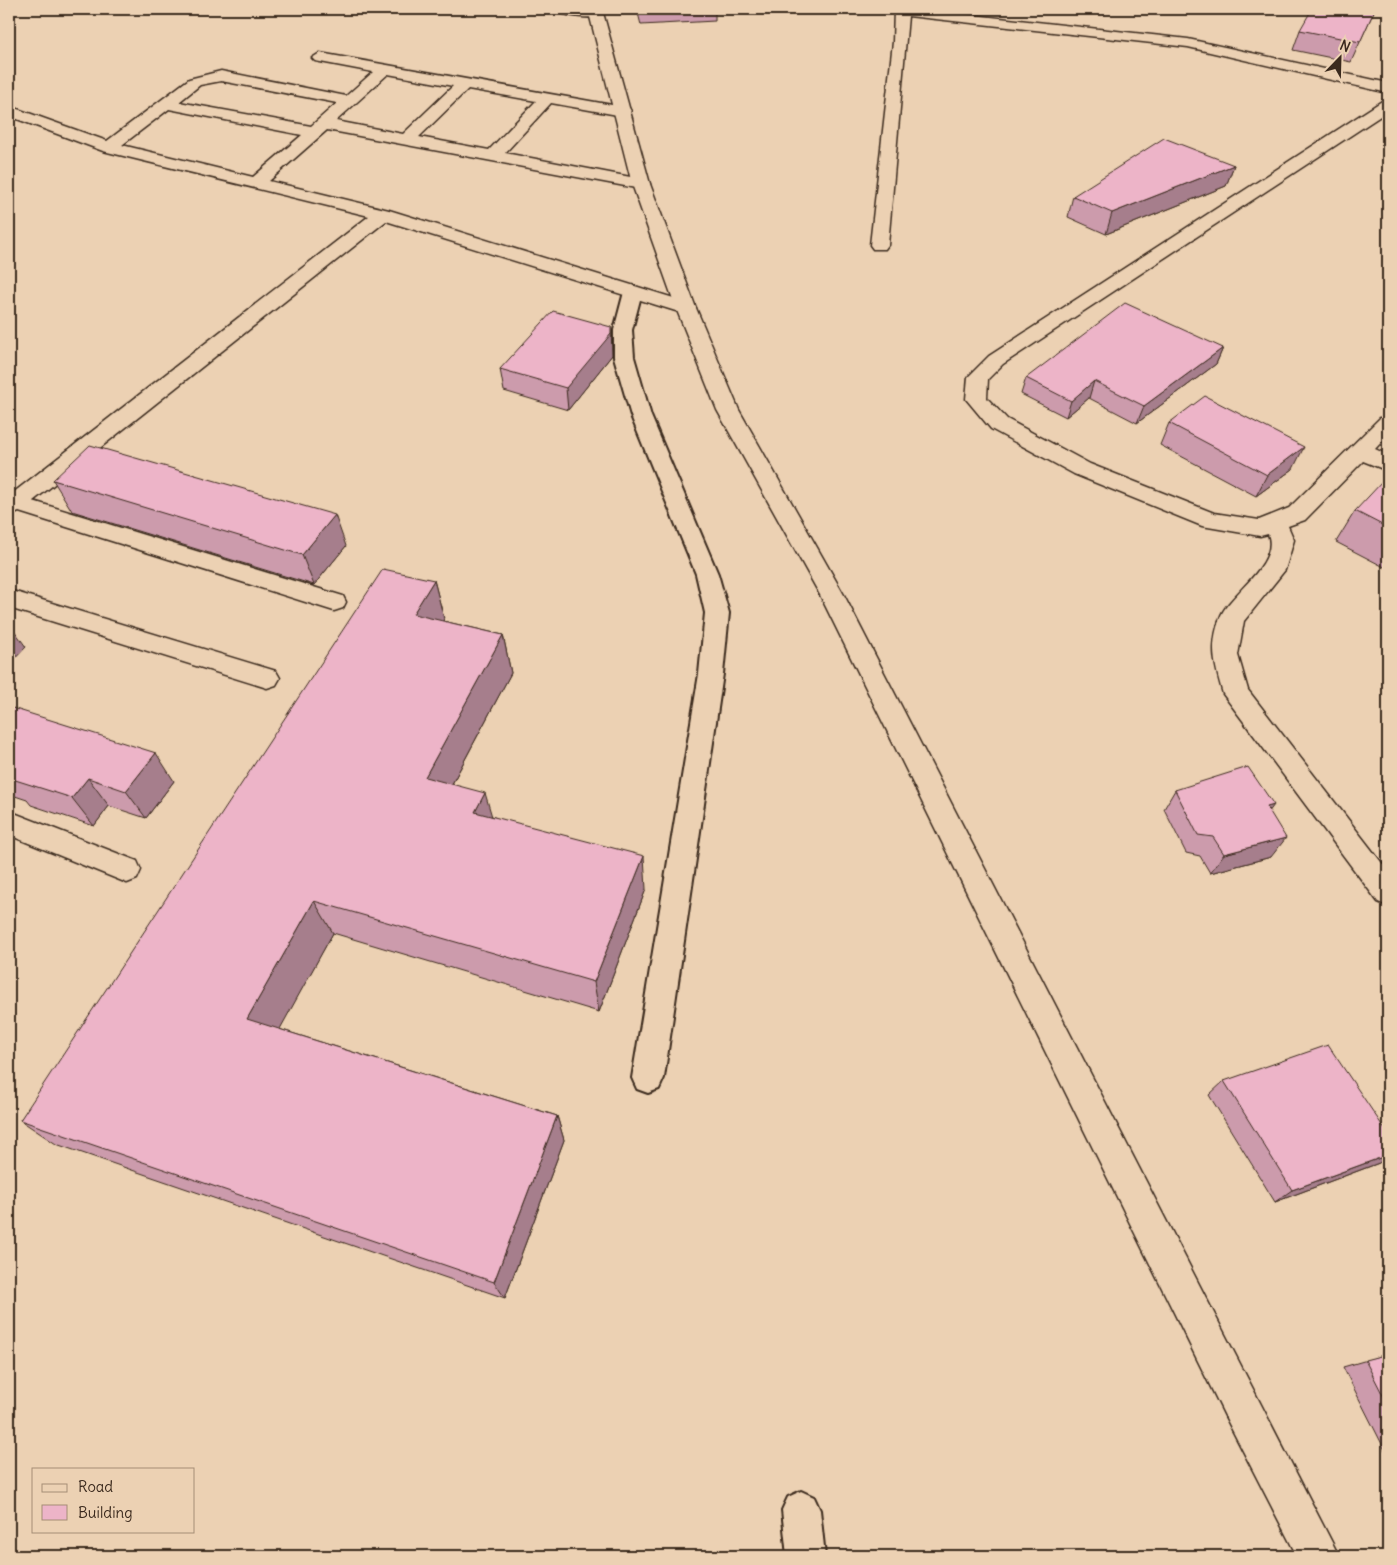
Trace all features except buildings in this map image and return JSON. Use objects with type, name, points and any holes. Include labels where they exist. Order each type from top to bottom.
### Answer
[{"type":"street","points":[[560,9],[596,11],[641,184],[686,308],[728,410],[832,595],[1239,1405],[1319,1556]]},
{"type":"street","points":[[879,245],[901,10],[1188,43],[1388,88]]},
{"type":"street","points":[[320,58],[623,111]]},
{"type":"street","points":[[257,183],[385,70]]},
{"type":"street","points":[[109,147],[196,82],[221,76],[349,102]]},
{"type":"street","points":[[406,140],[465,84]]},
{"type":"street","points":[[493,156],[547,98]]},
{"type":"street","points":[[166,104],[406,140],[641,184]]},
{"type":"street","points":[[1388,104],[996,360],[978,377],[976,399],[999,424],[1082,469],[1210,520],[1260,528],[1296,514],[1388,423]]},
{"type":"street","points":[[9,111],[109,147],[383,214],[686,308]]},
{"type":"street","points":[[12,505],[383,214]]},
{"type":"street","points":[[1360,451],[1388,464]]},
{"type":"street","points":[[12,505],[334,602]]},
{"type":"street","points":[[1275,522],[1282,540],[1273,570],[1232,618],[1225,654],[1236,694],[1388,893]]},
{"type":"street","points":[[9,599],[267,678]]},
{"type":"street","points":[[9,823],[127,870]]},
{"type":"lane","points":[[633,292],[623,330],[624,357],[641,416],[708,574],[717,613],[711,674],[648,1078]]},
{"type":"lane","points":[[801,1510],[806,1556]]}]
